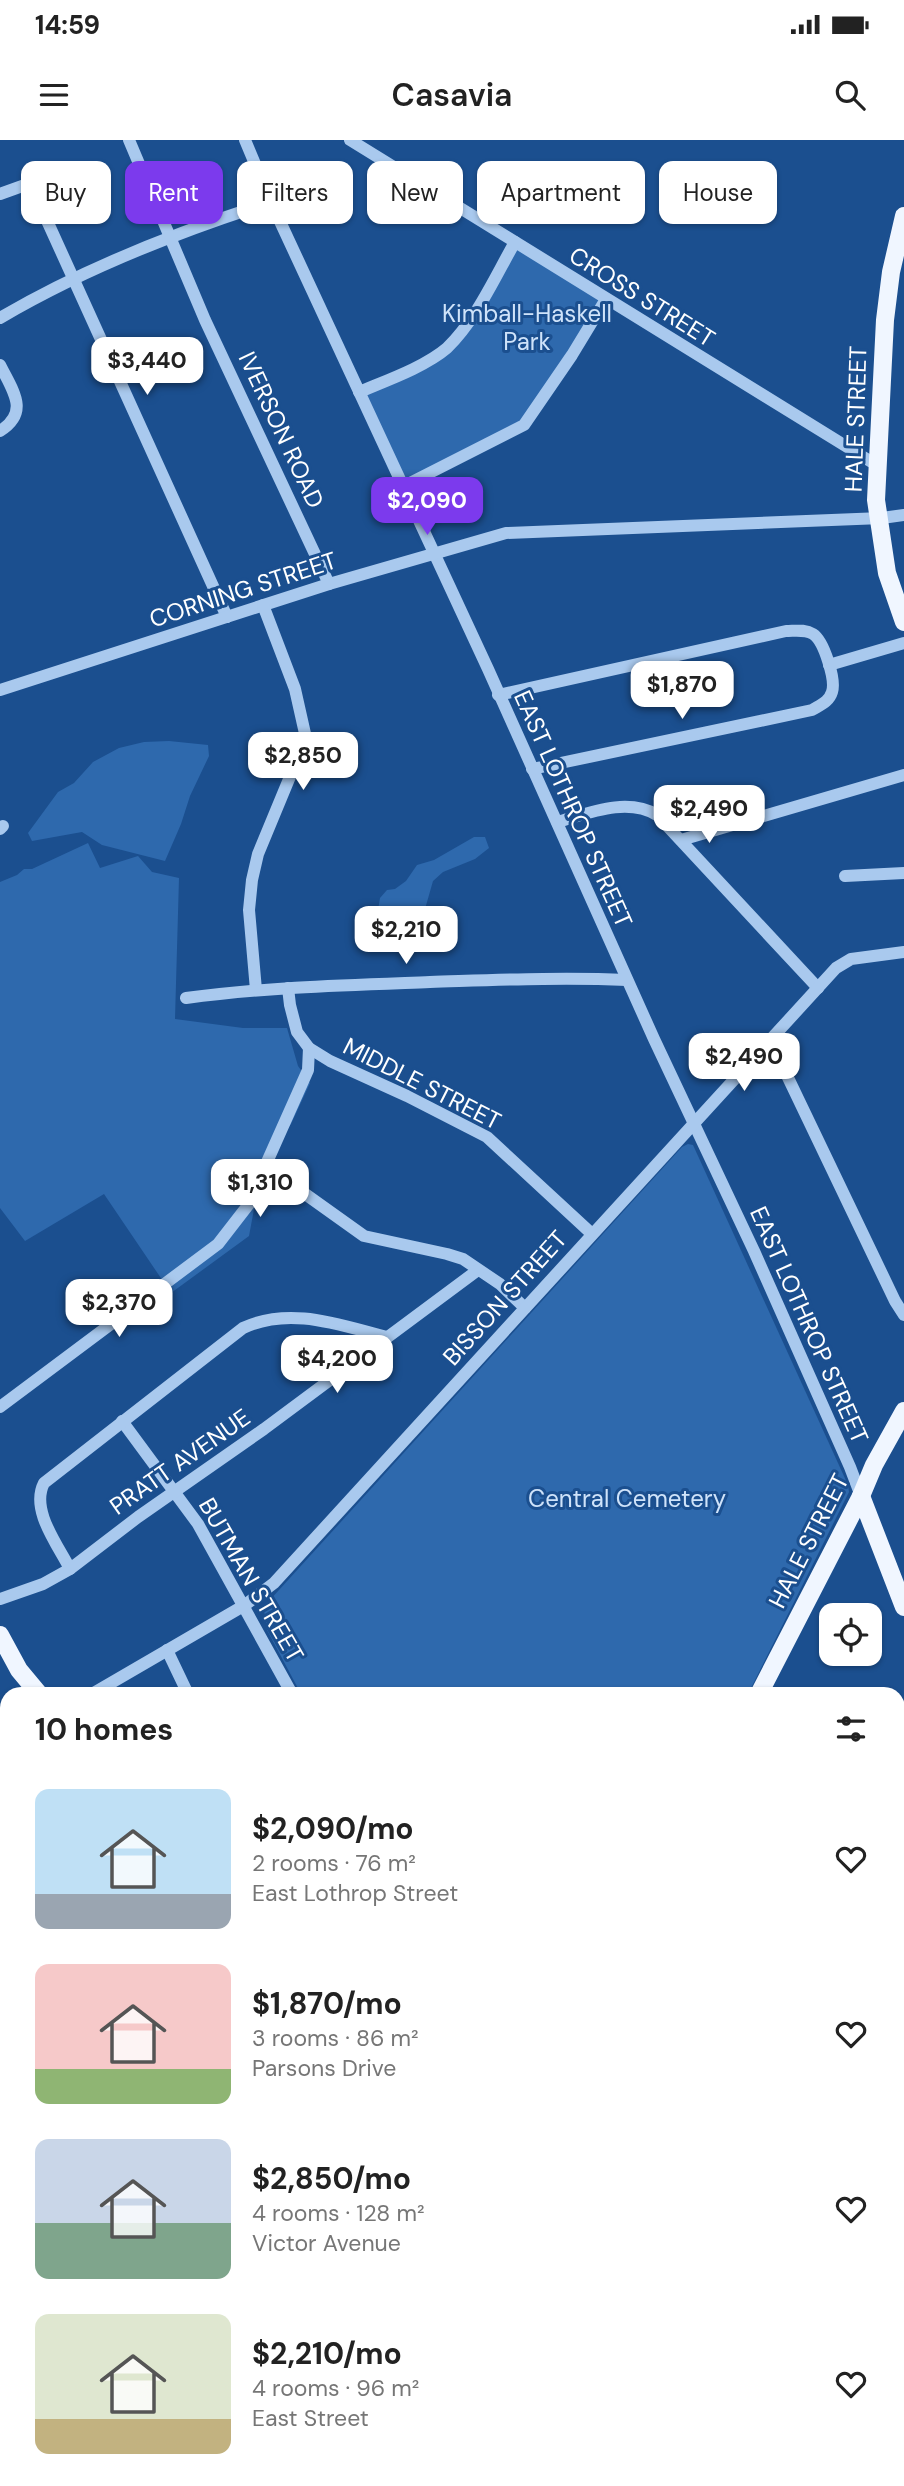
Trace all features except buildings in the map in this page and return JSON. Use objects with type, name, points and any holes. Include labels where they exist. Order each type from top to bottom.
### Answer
[{"type":"main road","name":"HALE STREET","points":[[904,216],[897,281],[885,320],[876,500],[887,573],[904,622]]},
{"type":"main road","name":"HALE STREET","points":[[763,1687],[904,1411]]},
{"type":"main road","points":[[861,1496],[904,1607]]},
{"type":"main road","points":[[0,1635],[19,1670],[33,1687]]},
{"type":"street","name":"IVERSON ROAD","points":[[129,140],[205,320],[329,584]]},
{"type":"street","name":"EAST LOTHROP STREET","points":[[245,140],[254,161]]},
{"type":"street","name":"CROSS STREET","points":[[350,140],[878,466]]},
{"type":"street","points":[[0,194],[25,185],[34,192],[227,617]]},
{"type":"street","points":[[0,318],[73,278],[205,223],[237,213]]},
{"type":"street","name":"EAST LOTHROP STREET","points":[[281,224],[557,822],[692,1124],[754,1251],[861,1496]]},
{"type":"street","points":[[359,392],[446,349],[478,306],[515,242]]},
{"type":"street","points":[[402,487],[524,425],[606,299]]},
{"type":"street","points":[[0,365],[16,399],[17,413],[15,419],[0,431]]},
{"type":"street","name":"CORNING STREET","points":[[0,690],[329,584],[482,538],[524,530],[904,515]]},
{"type":"street","points":[[256,990],[249,910],[252,880],[258,854],[306,738],[295,689],[263,605]]},
{"type":"street","points":[[498,695],[786,631],[804,630],[820,639],[834,684],[832,693],[825,702],[812,710],[532,769]]},
{"type":"street","points":[[829,664],[904,643]]},
{"type":"street","points":[[681,840],[904,775]]},
{"type":"street","points":[[557,822],[593,812],[634,806],[657,815],[818,988]]},
{"type":"street","points":[[845,876],[904,873]]},
{"type":"street","name":"BISSON STREET","points":[[104,1687],[245,1605],[274,1583],[843,962],[904,952]]},
{"type":"street","points":[[187,998],[288,988],[573,977],[627,980]]},
{"type":"street","name":"MIDDLE STREET","points":[[288,988],[297,1032],[309,1048],[330,1061],[487,1137],[592,1234]]},
{"type":"street","points":[[770,1040],[904,1315]]},
{"type":"street","points":[[0,1407],[218,1244],[256,1195],[263,1171],[307,1070],[309,1048]]},
{"type":"street","points":[[263,1171],[287,1181],[364,1236],[463,1259],[500,1284],[524,1308]]},
{"type":"street","name":"PRATT AVENUE","points":[[0,1599],[43,1584],[70,1569],[478,1270]]},
{"type":"street","points":[[70,1569],[40,1508],[39,1492],[44,1483],[243,1328],[259,1320],[289,1316],[387,1337]]},
{"type":"street","name":"BUTMAN STREET","points":[[122,1420],[198,1524],[288,1687]]},
{"type":"street","points":[[167,1650],[185,1687]]},
{"type":"green space","name":"Kimball-Haskell Park","points":[[515,242],[606,299],[524,425],[408,487],[359,392],[428,360],[456,336]]},
{"type":"green space","points":[[169,741],[208,745],[209,756],[165,861],[102,845],[82,832],[32,841],[28,833],[58,792],[74,783],[93,762],[119,748],[144,742]]},
{"type":"green space","points":[[474,837],[485,837],[489,848],[475,859],[443,872],[433,881],[425,909],[413,926],[399,934],[388,932],[378,910],[380,898],[387,890],[395,889],[406,881],[417,865],[434,860]]},
{"type":"green space","points":[[88,843],[100,868],[138,856],[152,872],[179,878],[175,1019],[243,1028],[287,1028],[298,1066],[310,1083],[291,1124],[263,1161],[249,1236],[171,1293],[104,1194],[25,1241],[0,1208],[0,882],[24,869],[32,869]]},
{"type":"green space","name":"Central Cemetery","points":[[693,1145],[849,1492],[752,1687],[297,1687],[267,1630],[264,1610],[269,1601],[682,1147]]}]
